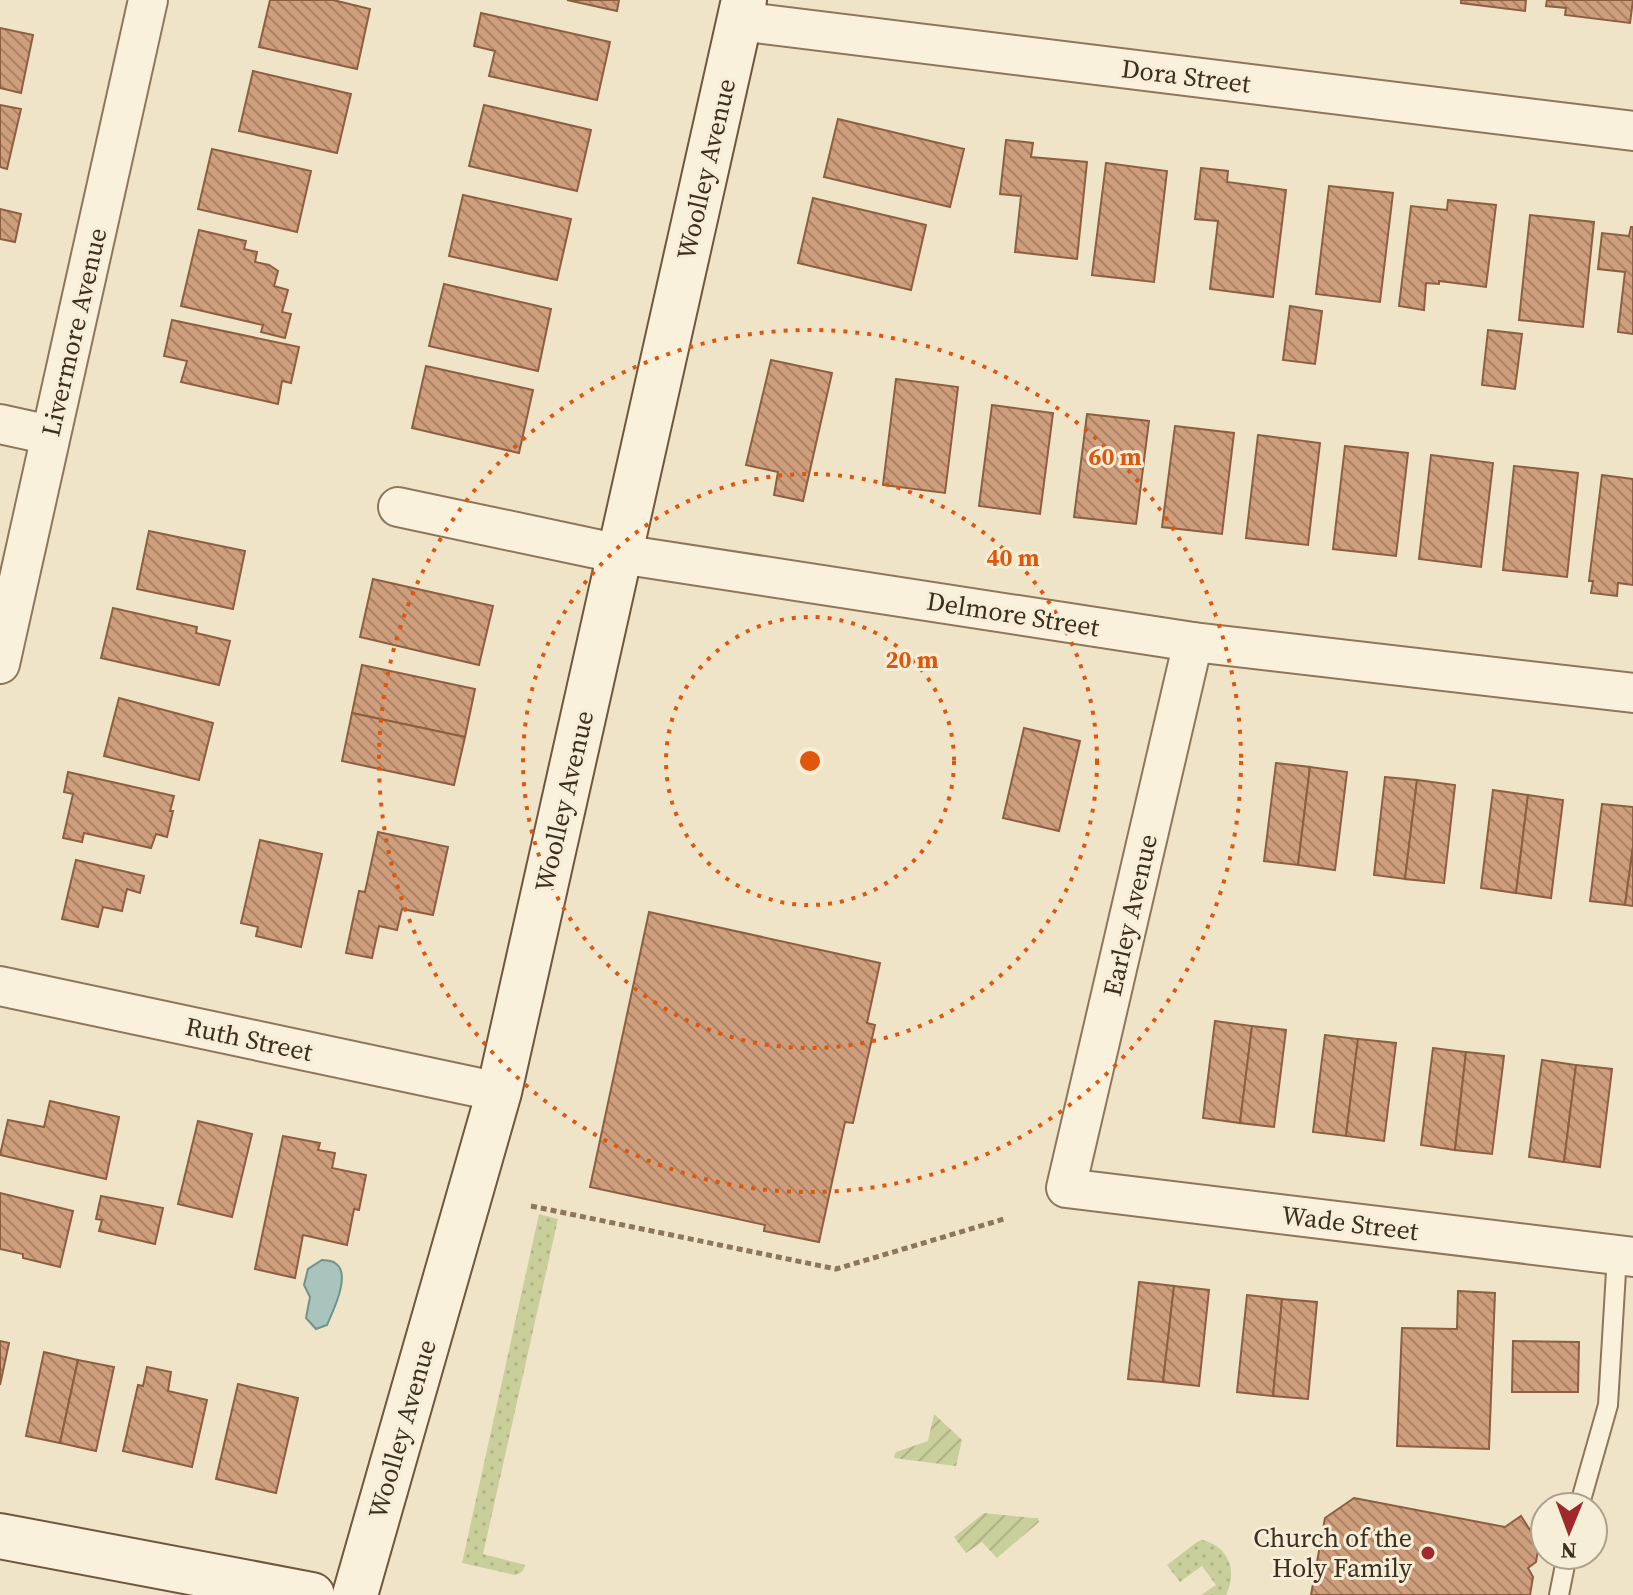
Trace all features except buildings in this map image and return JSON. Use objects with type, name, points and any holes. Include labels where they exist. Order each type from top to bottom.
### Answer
[{"type":"street","name":"Livermore Avenue","points":[[0,664],[148,0]]},
{"type":"street","name":"Dora Street","points":[[741,11],[1633,131]]},
{"type":"street","name":"Woolley Avenue","points":[[355,1595],[499,1092],[741,11]]},
{"type":"street","points":[[0,424],[50,435]]},
{"type":"street","name":"Delmore Street","points":[[398,507],[620,554],[1193,642],[1633,693]]},
{"type":"street","name":"Earley Avenue","points":[[1066,1188],[1193,642]]},
{"type":"street","name":"Ruth Street","points":[[0,986],[499,1092]]},
{"type":"street","name":"Wade Street","points":[[1066,1188],[1625,1256]]},
{"type":"street","points":[[0,1536],[312,1595]]},
{"type":"lane","points":[[1584,1491],[1608,1405],[1625,1256]]},
{"type":"lane","points":[[1559,1595],[1564,1571]]},
{"type":"path","points":[[531,1206],[836,1269],[1004,1219]]},
{"type":"green space","points":[[539,1214],[558,1219],[483,1554],[525,1565],[522,1572],[515,1575],[462,1563]]},
{"type":"green space","points":[[934,1414],[962,1440],[956,1466],[894,1458],[899,1451],[928,1441]]},
{"type":"green space","points":[[984,1513],[1038,1518],[1039,1522],[997,1558],[982,1542],[966,1553],[954,1537]]},
{"type":"green space","points":[[1202,1540],[1219,1548],[1229,1561],[1231,1578],[1226,1595],[1201,1595],[1216,1585],[1202,1566],[1180,1582],[1167,1565]]},
{"type":"water","points":[[322,1260],[334,1262],[340,1268],[342,1283],[327,1325],[316,1329],[306,1318],[310,1297],[304,1285],[308,1269]]},
{"type":"place","name":"Church of the Holy Family","points":[[1428,1553]]}]
